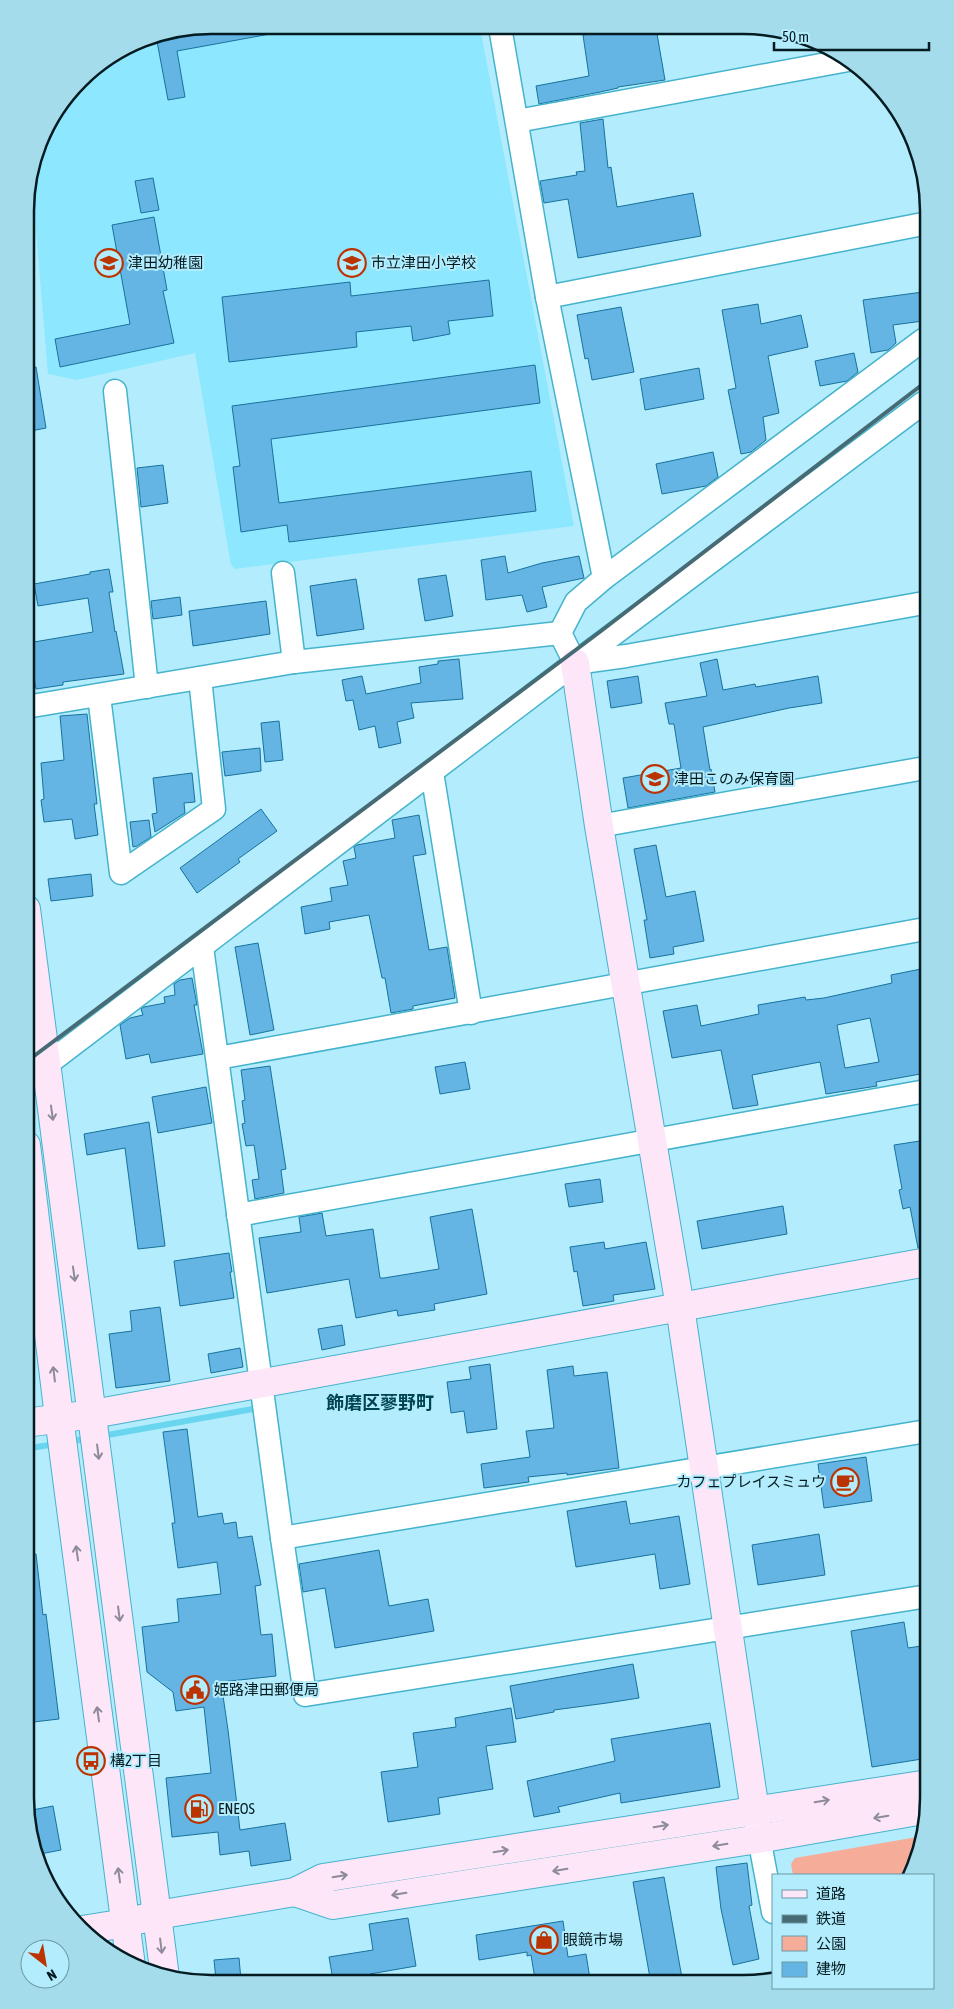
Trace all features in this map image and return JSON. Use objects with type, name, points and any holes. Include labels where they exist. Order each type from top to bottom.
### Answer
[{"type":"street","points":[[501,34],[547,297],[604,578]]},
{"type":"street","points":[[516,121],[838,62]]},
{"type":"street","points":[[547,297],[920,225]]},
{"type":"street","points":[[560,633],[576,602],[604,578],[920,342]]},
{"type":"street","points":[[115,390],[147,687]]},
{"type":"street","points":[[46,1065],[575,663],[920,406]]},
{"type":"street","points":[[283,573],[294,662]]},
{"type":"street","points":[[575,663],[626,656],[920,604]]},
{"type":"street","points":[[560,633],[575,663],[599,826],[650,1141],[680,1307],[758,1839],[772,1907]]},
{"type":"street","points":[[34,706],[294,662],[560,633]]},
{"type":"street","points":[[99,696],[121,873],[214,809],[200,678]]},
{"type":"street","points":[[599,826],[920,769]]},
{"type":"street","points":[[432,772],[471,1013]]},
{"type":"street","points":[[218,1058],[920,930]]},
{"type":"street","points":[[202,947],[260,1382],[305,1695],[920,1597]]},
{"type":"street","points":[[34,971],[164,1969]]},
{"type":"street","points":[[238,1215],[920,1092]]},
{"type":"street","points":[[34,1211],[130,1955]]},
{"type":"street","points":[[34,1421],[93,1414],[260,1382],[920,1263]]},
{"type":"street","points":[[282,1538],[920,1432]]},
{"type":"street","points":[[91,1928],[126,1923],[157,1915],[295,1892],[323,1878],[920,1785]]},
{"type":"street","points":[[295,1892],[333,1905],[758,1839],[920,1811]]},
{"type":"shaded area","name":"市立津田小学校","points":[[481,34],[574,526],[235,569],[231,565],[195,353],[77,380],[48,374],[34,208],[37,176],[47,143],[58,122],[70,103],[103,70],[143,47],[188,35]]},
{"type":"green space","points":[[916,1837],[903,1874],[793,1874],[791,1864],[795,1858]]},
{"type":"building","points":[[199,34],[270,34],[177,51],[185,97],[168,100],[157,42]]},
{"type":"building","points":[[657,34],[665,80],[618,87],[539,104],[536,86],[589,76],[583,35]]},
{"type":"building","points":[[603,119],[608,168],[611,167],[617,207],[693,193],[701,236],[578,258],[568,199],[544,203],[540,181],[577,175],[576,172],[585,171],[580,123]]},
{"type":"building","points":[[153,178],[159,210],[141,213],[135,181]]},
{"type":"building","points":[[154,217],[167,290],[163,291],[174,343],[60,367],[55,339],[130,324],[112,225]]},
{"type":"building","points":[[489,280],[493,316],[448,321],[450,334],[413,341],[411,326],[356,332],[357,347],[229,362],[222,297],[350,282],[351,296]]},
{"type":"building","points":[[920,292],[920,321],[893,325],[896,343],[888,350],[871,353],[863,300]]},
{"type":"building","points":[[758,304],[761,324],[801,315],[808,347],[768,356],[779,413],[763,417],[766,440],[751,452],[741,454],[728,390],[736,388],[722,310]]},
{"type":"building","points":[[621,307],[634,372],[592,380],[588,358],[585,359],[577,315]]},
{"type":"building","points":[[854,353],[858,372],[847,381],[820,386],[815,361]]},
{"type":"building","points":[[535,365],[540,403],[271,439],[279,503],[531,471],[536,511],[289,542],[287,525],[241,532],[233,467],[240,466],[232,406]]},
{"type":"building","points":[[34,367],[36,367],[46,428],[34,430]]},
{"type":"building","points":[[699,368],[704,399],[645,410],[640,379]]},
{"type":"building","points":[[713,452],[718,477],[706,486],[662,494],[656,464]]},
{"type":"building","points":[[163,465],[168,503],[141,507],[137,468]]},
{"type":"building","points":[[505,556],[508,573],[542,563],[579,556],[584,578],[542,587],[547,607],[527,612],[522,595],[486,600],[481,560]]},
{"type":"building","points":[[109,569],[113,592],[109,592],[124,674],[63,682],[63,685],[36,689],[34,678],[34,642],[93,632],[88,598],[38,606],[34,584],[90,574],[90,572]]},
{"type":"building","points":[[446,575],[453,616],[425,621],[418,579]]},
{"type":"building","points":[[356,579],[364,629],[317,636],[310,586]]},
{"type":"building","points":[[180,597],[182,615],[153,619],[151,601]]},
{"type":"building","points":[[266,601],[270,634],[193,646],[189,611]]},
{"type":"building","points":[[459,659],[463,699],[411,703],[414,718],[397,722],[401,743],[379,748],[375,726],[359,730],[353,700],[346,701],[342,680],[362,676],[366,694],[421,683],[419,667],[438,664],[438,661]]},
{"type":"building","points":[[717,659],[723,690],[755,684],[756,687],[818,676],[822,703],[789,708],[703,727],[715,792],[628,808],[623,778],[681,768],[674,724],[669,724],[665,703],[707,696],[700,663]]},
{"type":"building","points":[[638,676],[642,703],[611,708],[607,681]]},
{"type":"building","points":[[87,714],[97,804],[94,804],[98,835],[75,839],[72,819],[44,822],[41,800],[44,799],[41,763],[64,760],[60,716]]},
{"type":"building","points":[[279,721],[283,760],[265,762],[261,723]]},
{"type":"building","points":[[260,748],[261,771],[225,776],[222,752]]},
{"type":"building","points":[[192,773],[195,802],[184,803],[185,813],[155,832],[152,814],[157,813],[153,778]]},
{"type":"building","points":[[261,809],[277,831],[238,859],[240,862],[197,893],[180,868]]},
{"type":"building","points":[[419,815],[426,854],[413,856],[429,950],[447,947],[455,998],[413,1006],[413,1009],[391,1013],[385,978],[382,978],[369,915],[329,922],[330,929],[305,934],[301,907],[332,901],[330,888],[348,885],[343,861],[356,858],[354,847],[395,838],[392,820]]},
{"type":"building","points":[[149,820],[151,837],[133,847],[130,822]]},
{"type":"building","points":[[656,845],[666,897],[695,891],[704,941],[673,947],[674,954],[650,958],[644,920],[647,920],[634,849]]},
{"type":"building","points":[[91,874],[93,896],[51,901],[48,879]]},
{"type":"building","points":[[258,943],[274,1030],[250,1035],[235,947]]},
{"type":"building","points":[[920,969],[920,1074],[876,1082],[877,1086],[826,1094],[820,1062],[752,1075],[758,1105],[733,1109],[721,1050],[672,1058],[663,1011],[697,1005],[701,1026],[759,1014],[758,1005],[805,997],[806,1000],[824,998],[892,983],[891,975]],"holes":[[[870,1018],[879,1062],[845,1068],[837,1025]]]},
{"type":"building","points":[[192,978],[197,1005],[194,1005],[203,1054],[151,1063],[149,1054],[126,1059],[120,1025],[130,1018],[143,1015],[141,1009],[144,1007],[165,1003],[164,997],[175,995],[174,984],[180,980]]},
{"type":"building","points":[[465,1062],[470,1089],[440,1094],[435,1067]]},
{"type":"building","points":[[270,1066],[286,1169],[281,1170],[284,1193],[255,1199],[252,1180],[259,1179],[254,1145],[246,1146],[242,1124],[245,1123],[242,1101],[245,1100],[241,1070]]},
{"type":"building","points":[[206,1087],[212,1123],[158,1133],[152,1097]]},
{"type":"building","points":[[149,1122],[165,1246],[138,1249],[125,1148],[87,1155],[84,1134]]},
{"type":"building","points":[[920,1141],[920,1248],[918,1248],[910,1207],[903,1209],[899,1190],[902,1189],[894,1145]]},
{"type":"building","points":[[600,1179],[603,1202],[569,1207],[565,1184]]},
{"type":"building","points":[[783,1206],[787,1234],[702,1249],[697,1221]]},
{"type":"building","points":[[472,1209],[487,1294],[434,1304],[435,1310],[398,1316],[397,1310],[356,1318],[349,1279],[267,1293],[259,1238],[301,1232],[299,1217],[322,1213],[326,1236],[373,1229],[380,1278],[384,1278],[439,1269],[430,1217]]},
{"type":"building","points":[[604,1242],[605,1249],[646,1242],[655,1289],[613,1295],[614,1301],[583,1306],[577,1271],[574,1272],[570,1247]]},
{"type":"building","points":[[229,1253],[234,1298],[180,1306],[174,1261]]},
{"type":"building","points":[[160,1307],[170,1381],[116,1388],[109,1334],[132,1331],[130,1311]]},
{"type":"building","points":[[342,1325],[345,1345],[322,1350],[318,1329]]},
{"type":"building","points":[[240,1348],[243,1367],[211,1373],[208,1354]]},
{"type":"building","points":[[490,1364],[497,1429],[467,1433],[464,1411],[451,1413],[447,1382],[471,1379],[469,1367]]},
{"type":"building","points":[[573,1366],[574,1376],[607,1372],[619,1468],[567,1475],[567,1473],[528,1477],[529,1482],[484,1488],[481,1464],[530,1457],[526,1431],[554,1428],[547,1370]]},
{"type":"building","points":[[187,1429],[198,1517],[222,1513],[224,1524],[236,1522],[238,1538],[252,1536],[261,1585],[255,1586],[261,1635],[272,1634],[276,1676],[221,1682],[240,1830],[285,1823],[291,1860],[251,1866],[249,1851],[220,1855],[218,1832],[172,1837],[166,1778],[211,1773],[204,1707],[176,1711],[173,1692],[147,1672],[142,1627],[179,1622],[177,1599],[221,1594],[217,1562],[178,1568],[172,1523],[175,1523],[163,1432]]},
{"type":"building","name":"カフェプレイスミュウ","points":[[866,1457],[872,1501],[824,1508],[818,1464]]},
{"type":"building","points":[[626,1501],[630,1524],[679,1516],[690,1584],[660,1589],[655,1554],[576,1567],[567,1511]]},
{"type":"building","points":[[819,1534],[825,1575],[758,1585],[752,1545]]},
{"type":"building","points":[[379,1550],[389,1606],[428,1599],[434,1631],[335,1648],[325,1588],[303,1592],[299,1564]]},
{"type":"building","points":[[34,1554],[36,1554],[43,1615],[46,1614],[59,1719],[34,1722]]},
{"type":"building","points":[[904,1622],[908,1648],[920,1646],[920,1759],[872,1767],[851,1631]]},
{"type":"building","points":[[633,1664],[639,1698],[554,1710],[554,1712],[516,1719],[510,1686]]},
{"type":"building","points":[[511,1708],[516,1742],[486,1746],[493,1789],[438,1798],[440,1814],[388,1822],[381,1772],[418,1767],[413,1733],[456,1727],[455,1718]]},
{"type":"building","points":[[710,1723],[720,1787],[621,1803],[620,1793],[558,1807],[560,1812],[534,1817],[527,1781],[615,1761],[611,1739]]},
{"type":"building","points":[[53,1806],[61,1850],[43,1854],[37,1833],[34,1810]]},
{"type":"building","points":[[747,1863],[752,1905],[749,1906],[759,1959],[733,1965],[721,1909],[716,1867]]},
{"type":"building","points":[[664,1877],[681,1975],[649,1975],[633,1882]]},
{"type":"building","points":[[408,1918],[416,1966],[370,1975],[332,1975],[329,1957],[373,1950],[369,1924]]},
{"type":"building","points":[[563,1921],[568,1957],[586,1954],[589,1975],[534,1975],[531,1955],[527,1956],[527,1952],[479,1960],[476,1935]]},
{"type":"building","points":[[239,1958],[241,1975],[216,1975],[214,1960]]},
{"type":"waterway","points":[[102,1436],[253,1409]]},
{"type":"waterway","points":[[68,1442],[90,1438]]},
{"type":"waterway","points":[[34,1448],[55,1444]]},
{"type":"railway","points":[[34,1056],[601,631],[920,386]]},
{"type":"place","name":"津田幼稚園","points":[[109,263]]},
{"type":"place","name":"市立津田小学校","points":[[352,263]]},
{"type":"place","name":"津田このみ保育園","points":[[655,779]]},
{"type":"place","name":"カフェプレイスミュウ","points":[[845,1482]]},
{"type":"place","name":"姫路津田郵便局","points":[[195,1690]]},
{"type":"place","name":"構2丁目","points":[[91,1761]]},
{"type":"place","name":"ENEOS","points":[[199,1809]]},
{"type":"place","name":"眼鏡市場","points":[[544,1940]]},
{"type":"district","name":"飾磨区蓼野町","points":[[380,1403]]}]
